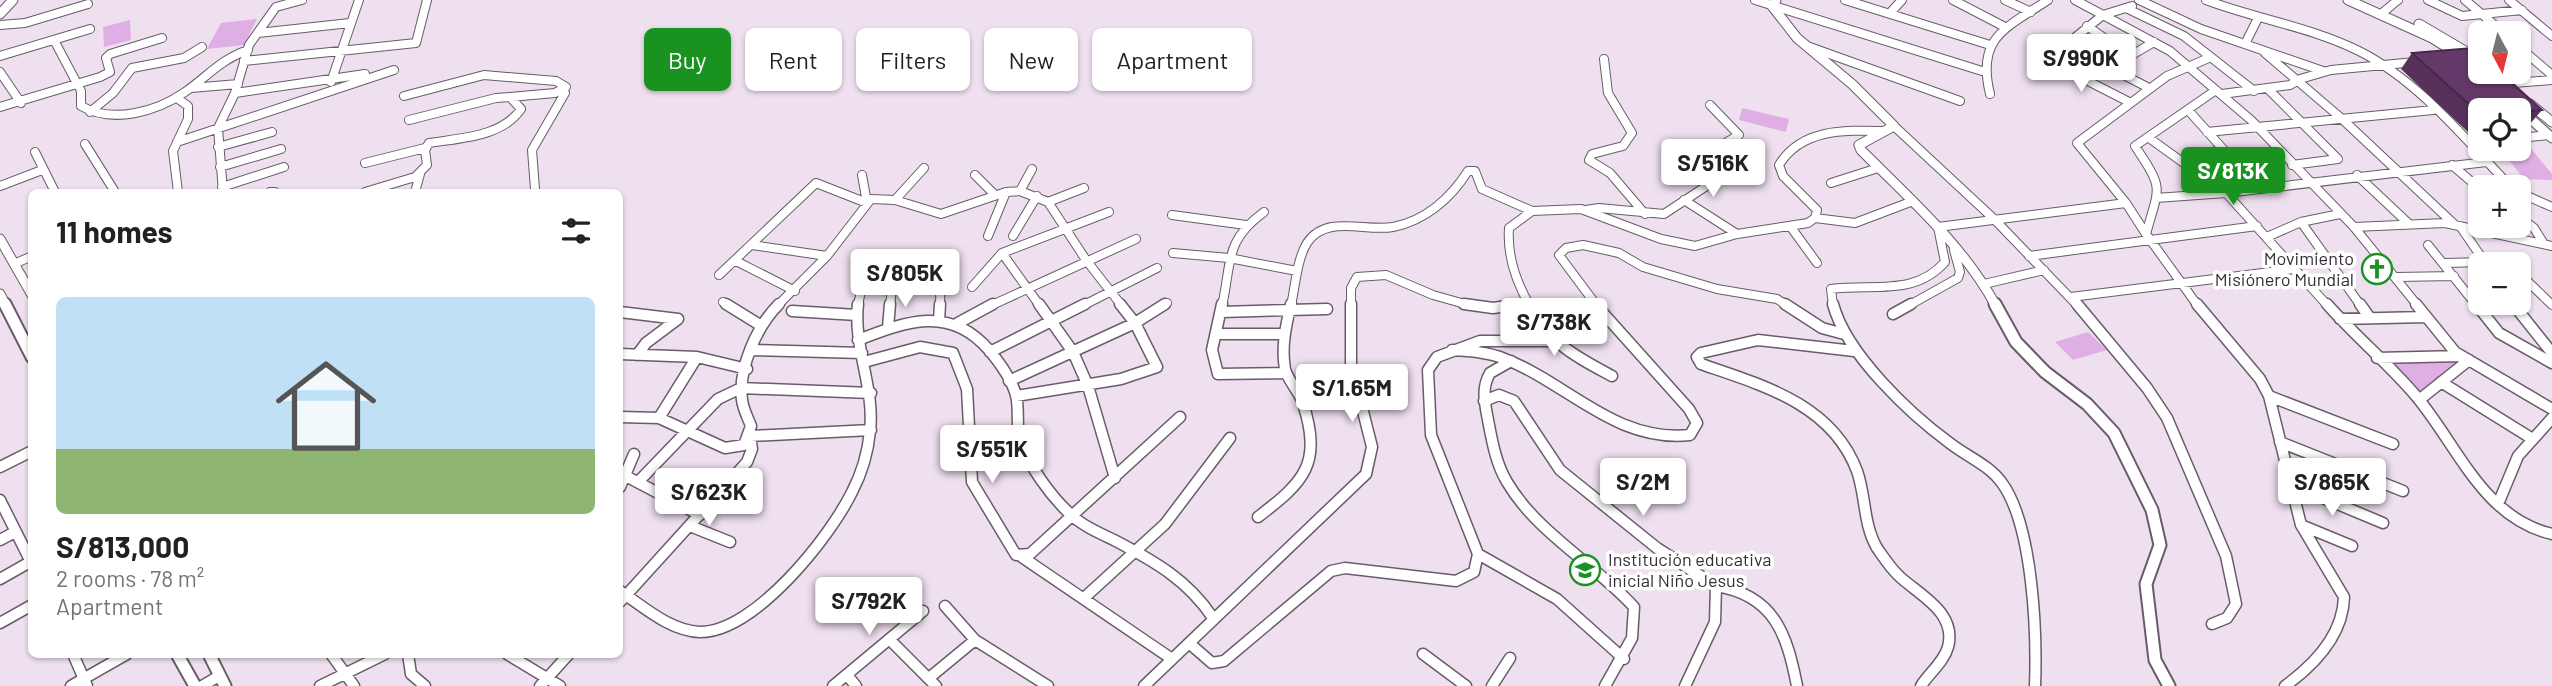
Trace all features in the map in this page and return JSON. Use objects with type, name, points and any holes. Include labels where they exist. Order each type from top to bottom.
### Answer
[{"type":"street","points":[[0,14],[13,0]]},
{"type":"street","points":[[222,189],[218,130],[235,93],[248,50],[268,15],[283,2],[302,0]]},
{"type":"street","points":[[323,92],[333,78],[359,0]]},
{"type":"street","points":[[244,61],[416,43],[426,0]]},
{"type":"street","points":[[1755,0],[1774,3],[1982,71]]},
{"type":"street","points":[[1845,0],[1990,45]]},
{"type":"street","points":[[1890,12],[1902,0]]},
{"type":"street","points":[[1953,0],[2005,27]]},
{"type":"street","points":[[2005,0],[2031,12]]},
{"type":"street","points":[[1990,94],[1982,71],[1990,45],[2005,27],[2048,0]]},
{"type":"street","points":[[2076,0],[2154,42],[2188,65],[2257,126],[2306,181],[2354,227],[2397,277],[2425,317],[2465,358],[2552,410],[2506,472],[2498,504]]},
{"type":"street","points":[[2037,68],[2087,26],[2104,15],[2127,9],[2141,0],[2201,29],[2326,72]]},
{"type":"street","points":[[2206,0],[2257,20],[2360,52],[2401,80],[2499,175]]},
{"type":"street","points":[[2348,0],[2435,31],[2468,57]]},
{"type":"street","points":[[2365,0],[2468,59]]},
{"type":"street","points":[[2384,12],[2398,0]]},
{"type":"street","points":[[2428,0],[2462,16],[2522,10]]},
{"type":"street","points":[[2465,0],[2489,21]]},
{"type":"street","points":[[2509,0],[2552,36]]},
{"type":"street","points":[[1774,3],[1803,46],[1848,81],[1994,219],[2071,298],[2147,388],[2167,418],[2190,466],[2201,501],[2226,556],[2236,604],[2227,618],[2212,624]]},
{"type":"street","points":[[0,25],[25,23],[88,4]]},
{"type":"street","points":[[2127,9],[2188,39],[2254,90]]},
{"type":"street","points":[[2245,44],[2257,20]]},
{"type":"street","points":[[258,33],[351,23]]},
{"type":"street","points":[[2087,26],[2130,56],[2154,42]]},
{"type":"street","points":[[0,56],[90,29]]},
{"type":"street","points":[[2188,39],[2201,29]]},
{"type":"street","points":[[0,107],[21,103],[107,74],[110,68],[106,58],[116,51],[162,38]]},
{"type":"street","points":[[54,40],[76,83],[81,106],[90,111],[123,113],[177,98],[225,56],[248,50]]},
{"type":"street","points":[[2066,45],[2149,88]]},
{"type":"street","points":[[1803,46],[1960,102]]},
{"type":"street","points":[[90,111],[113,93],[132,68],[184,58],[202,47]]},
{"type":"street","points":[[2265,53],[2341,118],[2395,171],[2457,225],[2477,252]]},
{"type":"street","points":[[2211,57],[2188,65],[2149,88],[2077,143],[2126,203],[2180,282],[2249,365],[2269,396],[2301,525],[2344,597],[2345,607],[2317,658],[2304,673],[2285,686]]},
{"type":"street","points":[[2449,59],[2463,57]]},
{"type":"street","points":[[2531,58],[2552,78]]},
{"type":"street","points":[[1604,59],[1608,93],[1632,133],[1623,146],[1588,157],[1592,163],[1610,173],[1645,214]]},
{"type":"street","points":[[2047,60],[2129,102]]},
{"type":"street","points":[[2149,238],[2159,188],[2157,179],[2136,146],[2188,110],[2219,92],[2268,89],[2290,85],[2297,79],[2326,72],[2422,61]]},
{"type":"street","points":[[177,142],[394,70],[235,93]]},
{"type":"street","points":[[0,72],[21,103]]},
{"type":"street","points":[[404,96],[484,75],[555,81],[566,87],[532,150],[535,189]]},
{"type":"street","points":[[2531,81],[2552,78]]},
{"type":"street","points":[[189,89],[238,84]]},
{"type":"street","points":[[2492,85],[2507,84],[2516,92]]},
{"type":"street","points":[[2492,85],[2502,94]]},
{"type":"street","points":[[2268,89],[2338,159],[2292,165]]},
{"type":"street","points":[[409,120],[483,100],[563,91]]},
{"type":"street","points":[[365,163],[425,148],[429,143],[508,124],[521,109],[510,97]]},
{"type":"street","points":[[177,98],[188,106],[188,119],[173,152],[177,189]]},
{"type":"street","points":[[2531,105],[2552,122]]},
{"type":"street","points":[[1612,376],[1572,355],[1528,302],[1511,265],[1506,242],[1509,228],[1532,211],[1545,208],[1599,208],[1664,214],[1708,183],[1701,161],[1705,155],[1739,135],[1738,131],[1720,120],[1710,106]]},
{"type":"street","points":[[2188,110],[2257,187]]},
{"type":"street","points":[[2207,132],[2433,110]]},
{"type":"street","points":[[2531,119],[2551,136]]},
{"type":"street","points":[[1894,126],[1859,145],[1878,168],[1938,227],[1984,284],[2016,342],[2045,372],[2087,404],[2114,433],[2152,510],[2160,545],[2146,584],[2151,641],[2155,660],[2169,686]]},
{"type":"street","points":[[1584,210],[1680,245],[1709,244],[1737,234],[1808,223],[1815,218],[1817,210],[1783,176],[1779,165],[1783,155],[1813,136],[1855,130],[1881,131]]},
{"type":"street","points":[[218,147],[272,132]]},
{"type":"street","points":[[2531,137],[2551,136]]},
{"type":"street","points":[[2149,138],[2226,193],[2340,319],[2419,400],[2468,468],[2498,504],[2527,528],[2552,534]]},
{"type":"street","points":[[85,144],[113,189]]},
{"type":"street","points":[[416,189],[420,174],[427,165],[425,148]]},
{"type":"street","points":[[220,167],[281,149]]},
{"type":"street","points":[[2181,161],[2223,149]]},
{"type":"street","points":[[35,152],[53,189]]},
{"type":"street","points":[[2156,198],[2226,193],[2306,181],[2486,162]]},
{"type":"street","points":[[2452,165],[2468,179]]},
{"type":"street","points":[[225,189],[284,167]]},
{"type":"street","points":[[895,200],[924,168]]},
{"type":"street","points":[[1831,183],[1878,168]]},
{"type":"street","points":[[1020,191],[1032,169]]},
{"type":"street","points":[[0,186],[42,170]]},
{"type":"street","points":[[1258,517],[1285,496],[1310,465],[1311,437],[1302,400],[1286,373],[1284,334],[1297,271],[1305,246],[1312,237],[1338,225],[1390,228],[1410,223],[1452,196],[1468,171],[1475,171],[1482,189],[1532,211]]},
{"type":"street","points":[[374,189],[420,174]]},
{"type":"street","points":[[863,175],[867,203]]},
{"type":"street","points":[[975,175],[994,194]]},
{"type":"street","points":[[2357,175],[2409,224]]},
{"type":"street","points":[[719,275],[816,183],[867,203]]},
{"type":"street","points":[[1048,202],[1084,188]]},
{"type":"street","points":[[623,595],[747,462],[751,449],[751,426],[742,403],[740,388],[760,325],[827,257],[867,203],[881,198],[895,200],[941,214],[952,213],[994,194],[1006,192],[1020,191],[1048,202],[1086,260],[1135,323],[1157,366],[1121,379],[1016,396]]},
{"type":"street","points":[[988,236],[1006,192]]},
{"type":"street","points":[[1013,236],[1037,196]]},
{"type":"street","points":[[2531,198],[2552,207]]},
{"type":"street","points":[[1684,200],[1737,234]]},
{"type":"street","points":[[1815,218],[1840,225],[1857,225],[1913,201]]},
{"type":"street","points":[[1938,227],[2126,203]]},
{"type":"street","points":[[972,287],[1002,253],[1109,212]]},
{"type":"street","points":[[1264,212],[1246,225],[1232,245],[1229,275],[1212,350],[1218,374],[1286,373]]},
{"type":"street","points":[[2267,237],[2301,222],[2340,214]]},
{"type":"street","points":[[1172,215],[1246,225]]},
{"type":"street","points":[[2301,222],[2370,318]]},
{"type":"street","points":[[2354,227],[2457,225],[2548,245]]},
{"type":"street","points":[[1790,226],[1817,263]]},
{"type":"street","points":[[2029,256],[2149,238],[2257,226]]},
{"type":"street","points":[[2531,226],[2548,245]]},
{"type":"street","points":[[1938,227],[1945,262],[1936,277],[1908,285],[1844,285],[1831,289],[1831,297],[1844,334],[1854,351],[1945,440],[1983,463],[2008,493],[2028,565],[2035,686]]},
{"type":"street","points":[[0,239],[28,288]]},
{"type":"street","points":[[958,323],[1086,260],[1136,239]]},
{"type":"street","points":[[752,245],[827,257]]},
{"type":"street","points":[[1452,350],[1485,351],[1511,361],[1628,428],[1674,440],[1690,435],[1697,423],[1689,410],[1615,329],[1559,255],[1566,248],[1583,245],[1619,253],[1643,267],[1717,289],[1777,299],[1822,328],[1844,334]]},
{"type":"street","points":[[2428,245],[2500,333],[2552,363]]},
{"type":"street","points":[[1893,314],[1958,278],[1960,272],[1954,250]]},
{"type":"street","points":[[1002,253],[1073,352],[1088,386],[1115,478]]},
{"type":"street","points":[[1173,253],[1229,258],[1297,271]]},
{"type":"street","points":[[14,264],[28,258]]},
{"type":"street","points":[[736,261],[795,291]]},
{"type":"street","points":[[2444,264],[2468,263]]},
{"type":"street","points":[[623,597],[682,629],[710,631],[754,611],[780,587],[849,498],[864,464],[871,430],[871,393],[858,341],[857,315],[866,264]]},
{"type":"street","points":[[939,321],[941,267]]},
{"type":"street","points":[[989,352],[1157,268]]},
{"type":"street","points":[[2071,298],[2294,269]]},
{"type":"street","points":[[1984,284],[2044,270]]},
{"type":"street","points":[[1144,686],[1366,474],[1372,460],[1370,428],[1355,387],[1350,363],[1351,288],[1357,277],[1382,273],[1433,295],[1497,308],[1528,302]]},
{"type":"street","points":[[2397,277],[2454,276]]},
{"type":"street","points":[[2531,285],[2552,305]]},
{"type":"street","points":[[888,328],[892,288]]},
{"type":"street","points":[[0,294],[28,349]]},
{"type":"street","points":[[723,302],[760,325]]},
{"type":"street","points":[[1009,381],[1135,323],[1167,303]]},
{"type":"street","points":[[1221,312],[1327,309]]},
{"type":"street","points":[[792,311],[857,315]]},
{"type":"street","points":[[623,312],[678,318],[646,343],[637,355]]},
{"type":"street","points":[[2521,315],[2552,354]]},
{"type":"street","points":[[2340,319],[2425,317]]},
{"type":"street","points":[[858,341],[888,328],[939,321],[958,323],[977,337],[1009,381],[1016,396],[1018,438],[1043,481],[1072,516],[1140,551],[1194,590],[1213,618]]},
{"type":"street","points":[[1217,334],[1284,334]]},
{"type":"street","points":[[1854,351],[1758,340],[1701,353],[1696,357],[1701,364],[1804,404],[1839,437],[1857,470],[1863,490],[1864,518],[1875,543],[1893,569],[1931,601],[1947,623],[1948,648],[1921,686]]},
{"type":"street","points":[[1189,643],[1212,663],[1224,661],[1331,571],[1345,568],[1456,581],[1474,572],[1478,554],[1431,435],[1428,370],[1437,357],[1480,341],[1558,341]]},
{"type":"street","points":[[751,350],[863,357],[917,346],[939,346],[953,353],[967,389],[972,482],[1016,555],[1172,659]]},
{"type":"street","points":[[623,354],[697,357],[747,369]]},
{"type":"street","points":[[659,418],[697,357]]},
{"type":"street","points":[[2377,358],[2465,358]]},
{"type":"street","points":[[2419,400],[2441,383],[2465,358]]},
{"type":"street","points":[[1511,361],[1494,366],[1487,376],[1484,401],[1495,450],[1507,483],[1547,530],[1603,574],[1634,607],[1635,628],[1624,659],[1605,686]]},
{"type":"street","points":[[2441,383],[2531,438]]},
{"type":"street","points":[[639,481],[718,399],[740,388],[871,393]]},
{"type":"street","points":[[1484,401],[1499,395],[1514,401],[1560,470],[1657,548],[1708,578],[1716,586],[1718,597],[1715,622],[1685,686]]},
{"type":"street","points":[[2269,396],[2393,444]]},
{"type":"street","points":[[623,417],[659,418],[725,448],[744,445],[750,436]]},
{"type":"street","points":[[1022,557],[1030,554],[1180,417]]},
{"type":"street","points":[[750,436],[871,430]]},
{"type":"street","points":[[1084,598],[1140,551],[1165,524],[1230,438]]},
{"type":"street","points":[[2280,442],[2403,491]]},
{"type":"street","points":[[0,467],[28,453]]},
{"type":"street","points":[[623,471],[634,454]]},
{"type":"street","points":[[623,473],[700,515]]},
{"type":"street","points":[[2292,485],[2383,523]]},
{"type":"street","points":[[0,502],[28,557]]},
{"type":"street","points":[[2301,525],[2352,546]]},
{"type":"street","points":[[690,526],[730,542]]},
{"type":"street","points":[[0,540],[15,532]]},
{"type":"street","points":[[1478,554],[1521,573],[1594,627],[1624,659]]},
{"type":"street","points":[[0,579],[28,565]]},
{"type":"street","points":[[1716,586],[1743,590],[1756,597],[1770,612],[1789,648],[1797,686]]},
{"type":"street","points":[[945,606],[975,640],[1048,686]]},
{"type":"street","points":[[0,622],[28,607]]},
{"type":"street","points":[[833,686],[923,611]]},
{"type":"street","points":[[890,639],[932,682],[975,640]]},
{"type":"street","points":[[1423,654],[1466,686]]},
{"type":"street","points":[[75,658],[85,683]]},
{"type":"street","points":[[71,686],[85,683],[121,658]]},
{"type":"street","points":[[179,658],[195,686]]},
{"type":"street","points":[[202,686],[222,681],[211,658]]},
{"type":"street","points":[[333,658],[354,686]]},
{"type":"street","points":[[320,686],[376,658]]},
{"type":"street","points":[[409,658],[414,682],[425,686]]},
{"type":"street","points":[[512,658],[543,682],[559,686]]},
{"type":"street","points":[[543,682],[565,658]]},
{"type":"street","points":[[1492,686],[1510,658]]},
{"type":"street","points":[[847,675],[856,686]]},
{"type":"shaded area","points":[[257,19],[244,45],[207,49],[221,23]]},
{"type":"shaded area","points":[[130,20],[131,40],[104,47],[103,27]]},
{"type":"shaded area","points":[[1742,108],[1789,119],[1786,132],[1739,120]]},
{"type":"shaded area","points":[[2531,149],[2552,174],[2552,180],[2531,179],[2531,175],[2521,175],[2510,161],[2531,161]]},
{"type":"shaded area","points":[[2222,159],[2250,183],[2226,188],[2199,164]]},
{"type":"shaded area","points":[[2088,332],[2107,350],[2073,360],[2055,342]]},
{"type":"shaded area","points":[[2390,360],[2458,363],[2419,392],[2388,365]]},
{"type":"building","points":[[2468,48],[2468,84],[2513,84],[2529,98],[2468,98],[2468,103],[2412,53]]},
{"type":"building","points":[[2531,100],[2542,110],[2531,111]]},
{"type":"place","name":"Movimiento Misiónero Mundial","points":[[2377,269]]},
{"type":"place","name":"Institución educativa inicial Niño Jesus","points":[[1585,570]]}]
